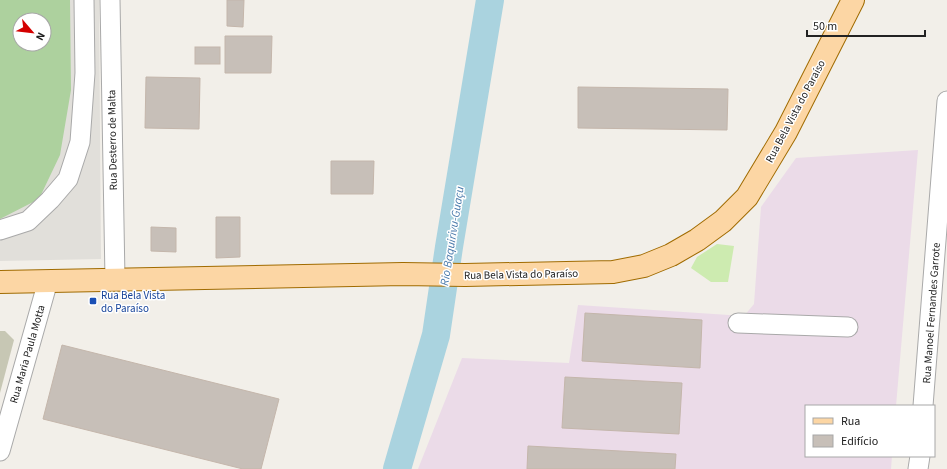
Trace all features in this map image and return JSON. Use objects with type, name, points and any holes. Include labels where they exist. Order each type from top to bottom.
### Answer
[{"type":"main road","name":"Rua Bela Vista do Paraíso","points":[[0,282],[403,274],[465,275],[613,272],[644,266],[671,255],[697,240],[723,221],[747,197],[786,132],[853,0]]},
{"type":"street","points":[[0,230],[28,221],[50,200],[68,179],[80,142],[85,73],[84,0]]},
{"type":"street","name":"Rua Desterro de Malta","points":[[110,0],[115,279]]},
{"type":"street","name":"Rua Manoel Fernandes Garrote","points":[[923,405],[947,101]]},
{"type":"street","name":"Rua Maria Paula Motta","points":[[0,451],[48,281]]},
{"type":"street","points":[[738,323],[848,327]]},
{"type":"street","points":[[918,469],[920,457]]},
{"type":"shaded area","points":[[0,0],[99,0],[101,259],[0,261]]},
{"type":"shaded area","points":[[918,150],[896,405],[805,405],[805,457],[892,457],[891,469],[418,469],[462,358],[569,363],[578,305],[744,316],[754,304],[761,207],[796,158]]},
{"type":"shaded area","points":[[0,331],[5,331],[14,340],[0,393]]},
{"type":"green space","points":[[0,0],[70,0],[71,90],[60,155],[39,199],[0,219]]},
{"type":"green space","points":[[717,244],[734,246],[728,282],[711,282],[691,268],[697,257]]},
{"type":"building","points":[[227,0],[244,0],[243,27],[227,26]]},
{"type":"building","points":[[225,36],[272,36],[271,73],[225,73]]},
{"type":"building","points":[[195,47],[220,47],[220,64],[195,64]]},
{"type":"building","points":[[146,77],[200,78],[199,129],[145,128]]},
{"type":"building","points":[[578,87],[728,89],[727,130],[578,128]]},
{"type":"building","points":[[331,161],[374,161],[373,194],[331,194]]},
{"type":"building","points":[[216,217],[240,217],[240,257],[216,258]]},
{"type":"building","points":[[151,227],[176,228],[176,252],[151,251]]},
{"type":"building","points":[[585,313],[702,320],[700,368],[582,361]]},
{"type":"building","points":[[62,345],[279,399],[261,469],[243,469],[43,419]]},
{"type":"building","points":[[565,377],[682,383],[679,434],[562,428]]},
{"type":"building","points":[[528,446],[676,454],[675,469],[527,469]]},
{"type":"waterway","name":"Rio Baquirivu-Guaçu","points":[[397,469],[436,335],[490,0]]},
{"type":"place","name":"Rua Bela Vista do Paraíso","points":[[93,301]]}]
